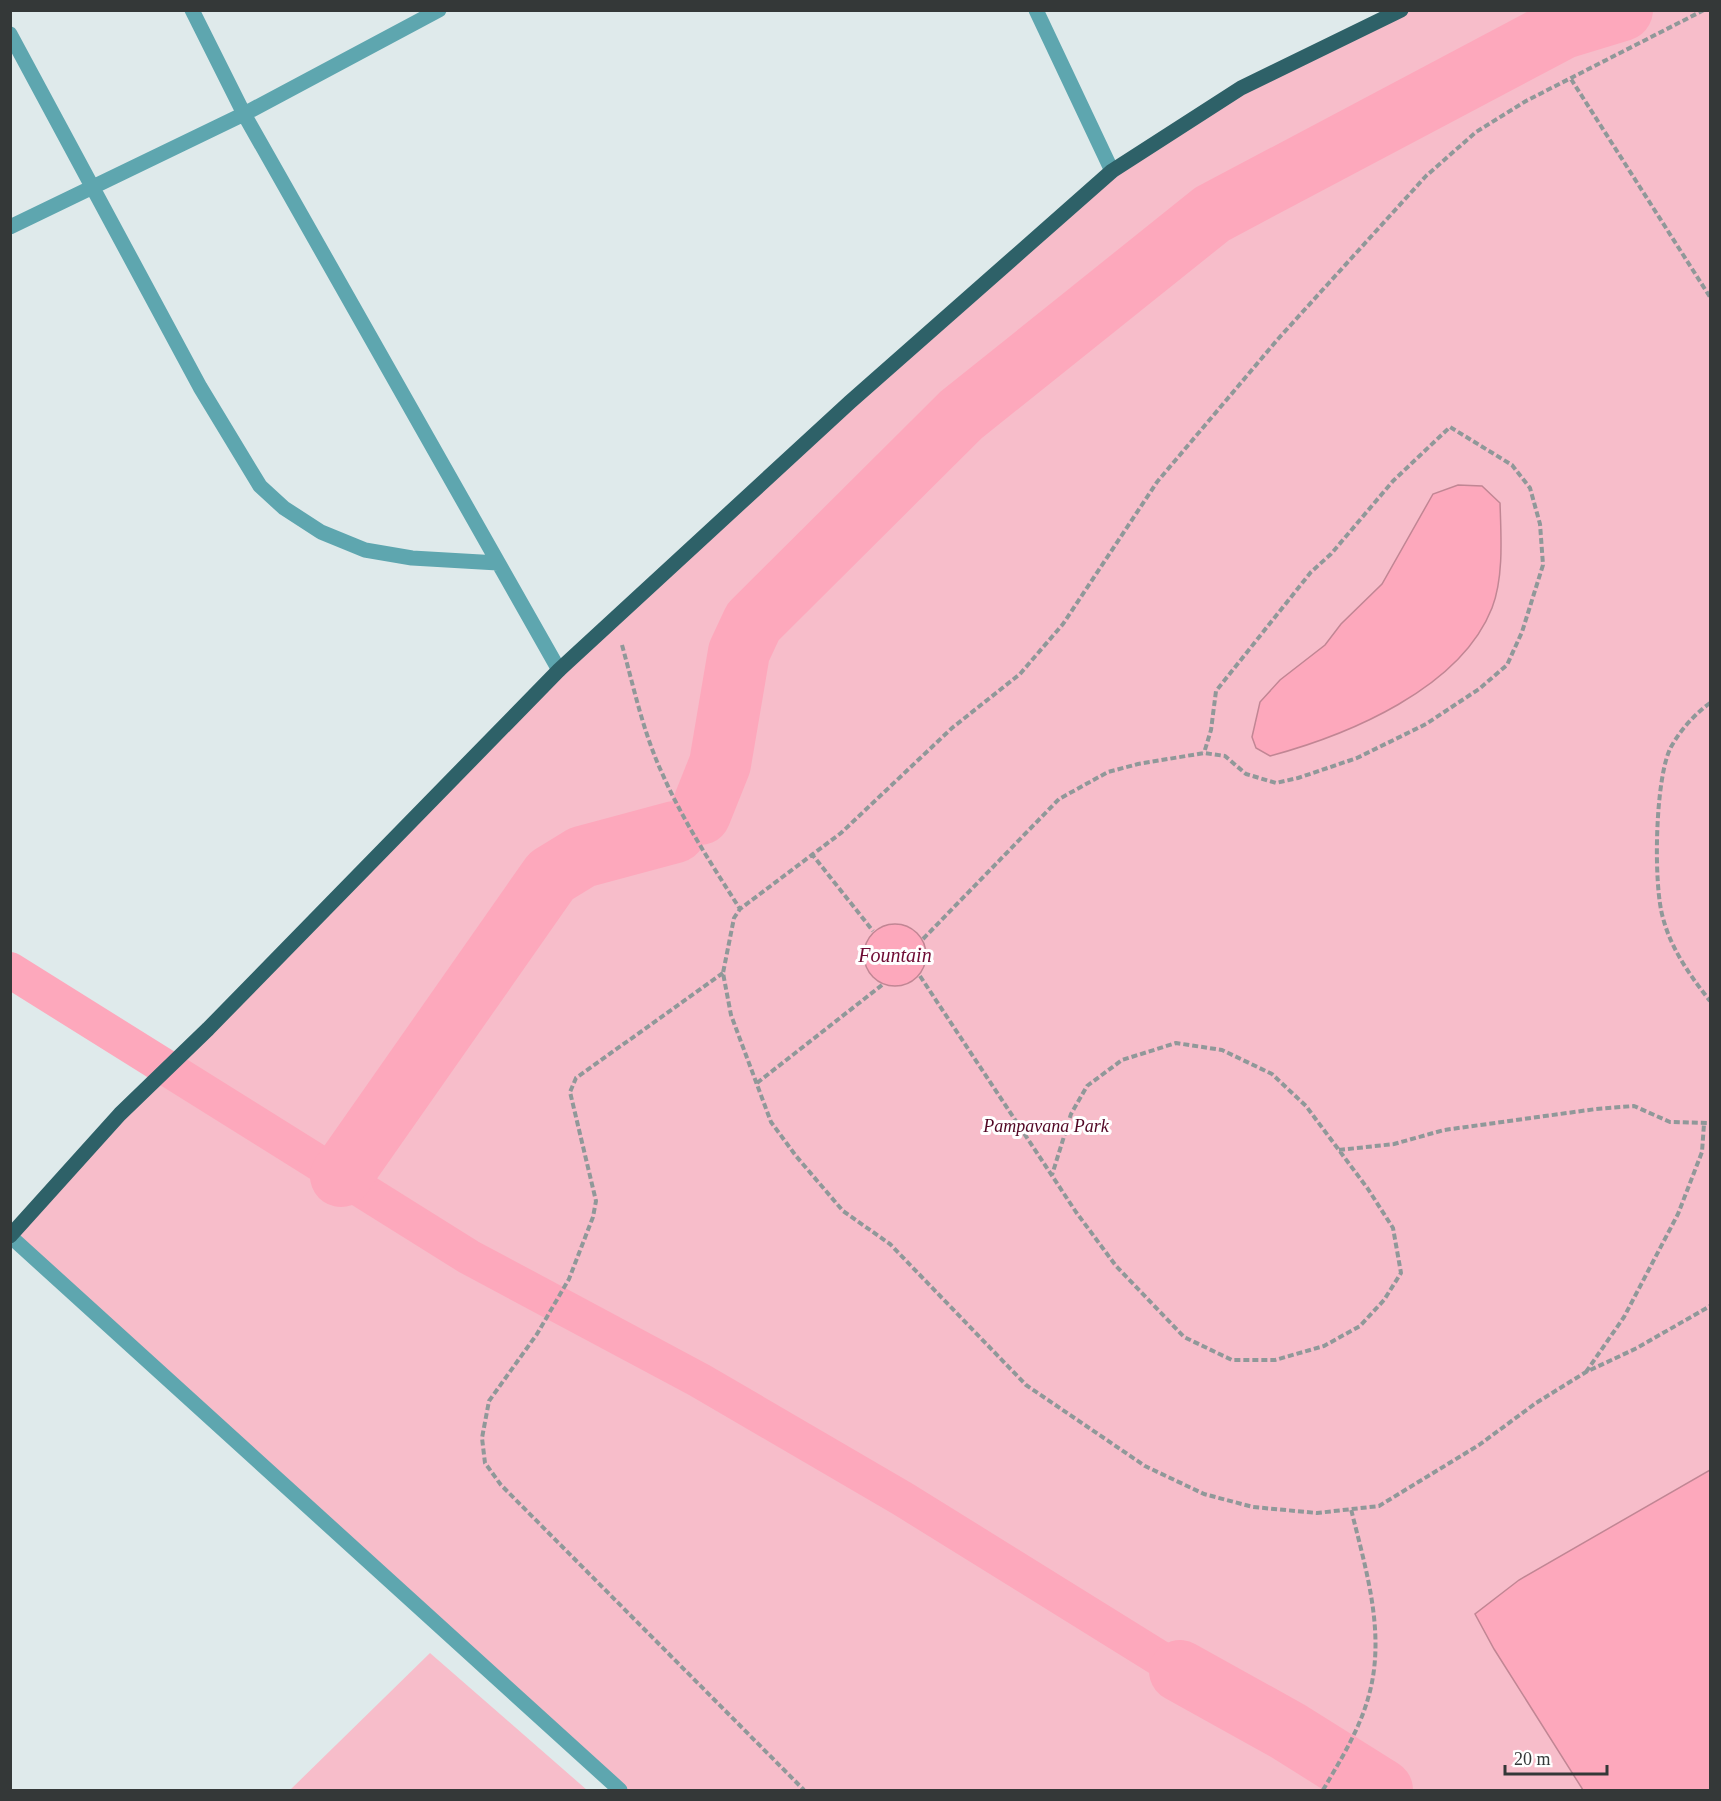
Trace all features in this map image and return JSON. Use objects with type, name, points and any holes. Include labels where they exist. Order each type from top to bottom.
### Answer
[{"type":"main road","points":[[10,1236],[120,1114],[208,1029],[559,670],[850,402],[1112,171],[1241,88],[1401,10]]},
{"type":"street","points":[[192,10],[244,114],[559,670]]},
{"type":"street","points":[[10,227],[244,114],[439,10]]},
{"type":"street","points":[[1036,10],[1112,171]]},
{"type":"street","points":[[10,34],[200,387],[260,486],[284,508],[321,532],[365,550],[412,558],[498,563]]},
{"type":"street","points":[[10,1236],[620,1791]]},
{"type":"path","points":[[1704,10],[1526,101],[1476,132],[1426,176],[1278,339],[1157,482],[1062,624],[1020,674],[952,728],[841,833],[740,909],[734,918],[723,973],[732,1015],[771,1122],[796,1156],[843,1211],[890,1244],[1026,1385],[1145,1466],[1204,1494],[1253,1507],[1317,1512],[1379,1506],[1414,1486],[1586,1372],[1637,1348],[1710,1306]]},
{"type":"path","points":[[1571,79],[1710,297]]},
{"type":"path","points":[[923,939],[1059,799],[1108,772],[1138,764],[1204,753],[1225,756],[1246,774],[1276,783],[1357,758],[1426,724],[1479,689],[1506,665],[1522,632],[1543,565],[1540,524],[1530,488],[1512,465],[1450,427],[1414,460],[1291,595],[1216,691],[1211,730],[1204,753]]},
{"type":"path","points":[[615,618],[647,736],[662,774],[690,830],[740,909]]},
{"type":"path","points":[[1710,703],[1694,715],[1671,747],[1664,765],[1661,775],[1657,850],[1663,918],[1684,966],[1710,1001]]},
{"type":"path","points":[[812,853],[873,932]]},
{"type":"path","points":[[723,973],[576,1078],[570,1092],[573,1115],[596,1201],[593,1217],[569,1279],[537,1334],[489,1401],[482,1438],[485,1463],[501,1485],[804,1791]]},
{"type":"path","points":[[920,976],[1052,1175],[1116,1266],[1184,1337],[1232,1360],[1275,1360],[1324,1346],[1360,1326],[1384,1300],[1401,1273],[1393,1228],[1306,1106],[1272,1074],[1222,1050],[1176,1043],[1122,1060],[1087,1086],[1071,1114],[1052,1175]]},
{"type":"path","points":[[758,1083],[882,985]]},
{"type":"path","points":[[1339,1150],[1394,1144],[1444,1130],[1634,1106],[1670,1122],[1704,1125],[1710,1123]]},
{"type":"path","points":[[1586,1372],[1624,1317],[1678,1214],[1702,1152],[1704,1125]]},
{"type":"path","points":[[1323,1791],[1347,1748],[1369,1695],[1375,1654],[1373,1603],[1351,1509]]},
{"type":"green space","name":"Pampavana Park","points":[[1401,11],[1710,11],[1710,1790],[620,1790],[11,1236],[559,670],[1112,171],[1241,88]]},
{"type":"green space","points":[[430,1653],[587,1790],[290,1790]]},
{"type":"water","points":[[1458,485],[1482,486],[1500,503],[1501,556],[1496,596],[1476,637],[1455,662],[1428,685],[1366,721],[1301,747],[1270,756],[1256,748],[1252,737],[1260,702],[1280,680],[1325,645],[1341,624],[1382,584],[1433,494]]},
{"type":"water","name":"Fountain","points":[[889,924],[901,924],[917,933],[924,943],[926,955],[924,967],[917,977],[901,986],[889,986],[878,981],[869,972],[864,961],[864,949],[869,938],[878,929]]},
{"type":"water","points":[[1710,1470],[1710,1790],[1583,1790],[1494,1649],[1475,1614],[1519,1580]]},
{"type":"waterway","points":[[700,814],[720,764],[739,652],[753,622],[961,415],[1212,214],[1563,28],[1622,10]]},
{"type":"waterway","points":[[341,1176],[551,876],[582,857],[675,832]]},
{"type":"waterway","points":[[10,970],[469,1257],[699,1380],[903,1499],[1180,1671]]},
{"type":"waterway","points":[[1180,1671],[1288,1731],[1382,1790]]}]
